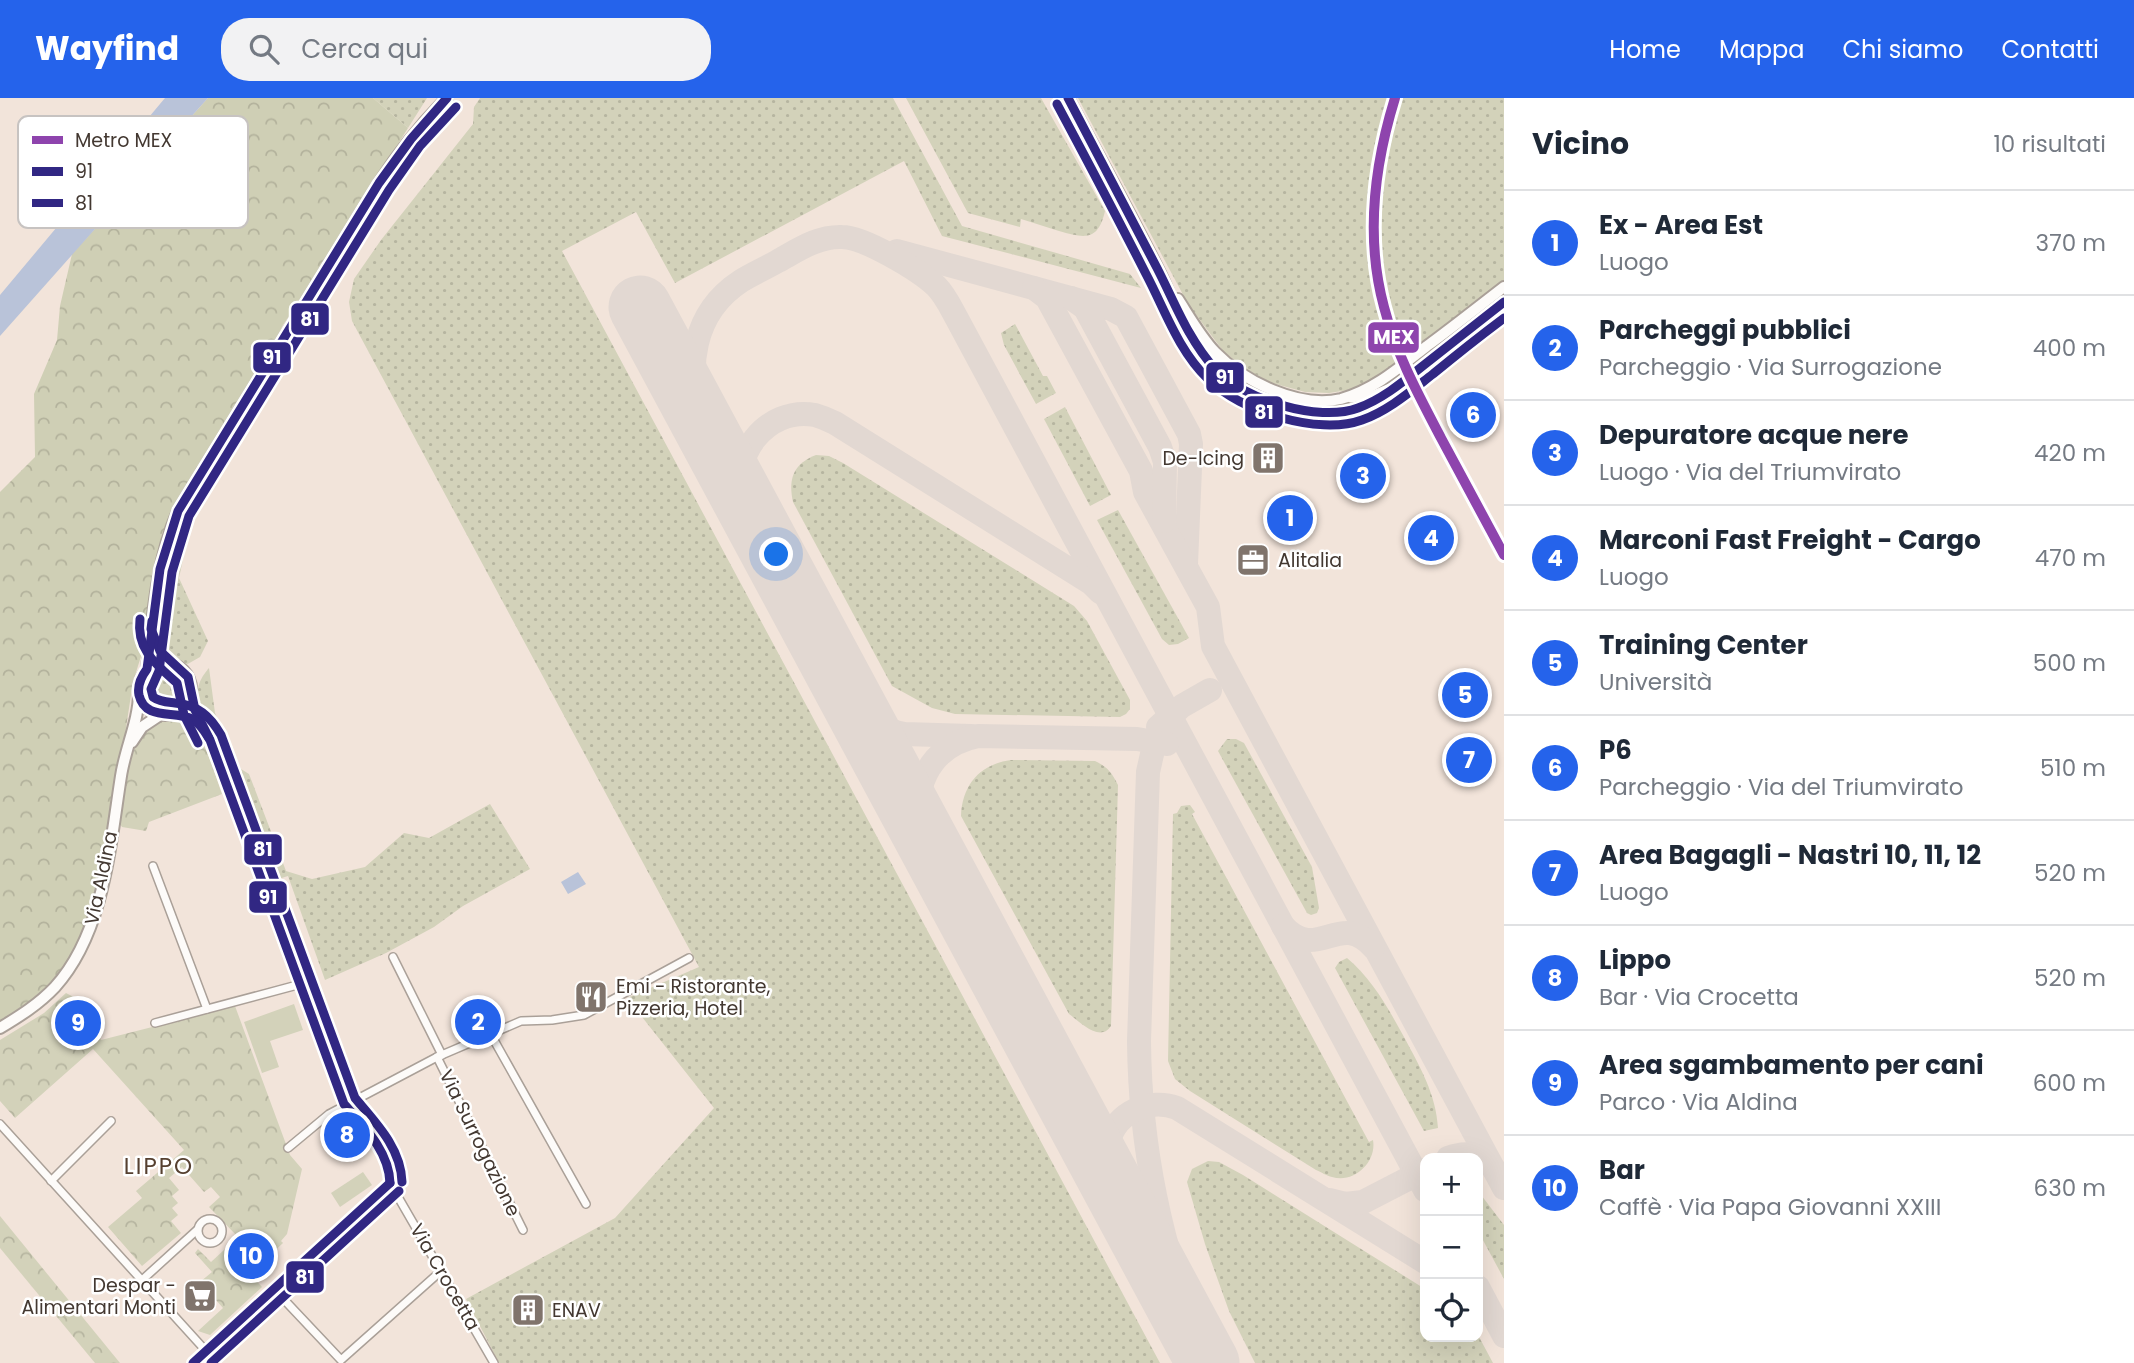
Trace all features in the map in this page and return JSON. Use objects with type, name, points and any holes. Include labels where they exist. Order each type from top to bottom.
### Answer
[{"type":"street","points":[[147,670],[163,555],[169,531],[178,512],[401,149],[447,98]]},
{"type":"street","points":[[1068,98],[1193,342],[1203,357],[1245,392],[1287,407],[1319,412],[1357,409],[1378,403],[1393,396],[1504,313]]},
{"type":"street","points":[[1159,272],[1213,350],[1251,381],[1280,393],[1333,400],[1369,396],[1405,377]]},
{"type":"street","points":[[1333,400],[1375,384],[1504,287]]},
{"type":"street","points":[[1357,409],[1387,393],[1504,302]]},
{"type":"street","points":[[151,629],[160,651],[188,677],[191,693],[189,700],[180,710],[164,715]]},
{"type":"street","points":[[171,663],[158,663],[147,670],[139,680],[139,693],[146,708],[164,715],[186,716],[204,729]]},
{"type":"street","name":"Via Aldina","points":[[0,1028],[49,993],[66,974],[85,943],[95,916],[125,752],[139,707],[139,693]]},
{"type":"street","name":"Via Crocetta","points":[[191,693],[195,709],[219,761],[344,1104],[381,1153],[390,1171],[390,1183],[494,1363]]},
{"type":"street","name":"Via Aldina","points":[[121,774],[136,734],[142,727],[164,715]]},
{"type":"street","points":[[153,866],[207,1009]]},
{"type":"street","name":"Via Surrogazione","points":[[393,957],[523,1230]]},
{"type":"street","name":"Via Surrogazione","points":[[288,1148],[344,1104],[440,1056],[521,1021],[584,1015],[689,958]]},
{"type":"street","points":[[155,1023],[301,984]]},
{"type":"street","points":[[490,1033],[586,1204]]},
{"type":"street","points":[[51,1181],[111,1121]]},
{"type":"street","points":[[0,1124],[206,1351]]},
{"type":"street","points":[[193,1363],[390,1183]]},
{"type":"street","points":[[141,1281],[197,1230]]},
{"type":"street","points":[[274,1289],[341,1360],[441,1271]]},
{"type":"green space","points":[[208,98],[373,98],[408,128],[283,325],[183,492],[162,534],[142,653],[133,682],[115,800],[108,868],[86,951],[56,988],[0,1030],[0,492],[35,457],[34,394],[57,340],[60,306],[72,254],[96,228],[248,228],[248,116],[192,116]]},
{"type":"green space","points":[[373,98],[427,98],[408,128]]},
{"type":"green space","points":[[480,98],[893,98],[962,226],[1130,274],[1141,288],[942,236],[904,161],[675,283],[636,212],[562,251],[1160,1363],[499,1363],[466,1299],[615,1218],[714,1108],[627,998],[699,967],[352,321],[349,302],[354,279],[381,240],[473,124],[474,107]]},
{"type":"green space","points":[[906,98],[1041,98],[1105,211],[1098,228],[1094,233],[1083,236],[1021,219],[1020,227],[968,213]]},
{"type":"green space","points":[[1078,98],[1504,98],[1504,281],[1379,377],[1355,389],[1329,393],[1305,392],[1272,383],[1247,370],[1223,351],[1188,304]]},
{"type":"green space","points":[[1015,324],[1043,376],[1047,376],[1056,393],[1036,404],[1004,345],[1001,333]]},
{"type":"green space","points":[[287,347],[290,349],[193,513],[179,578],[208,641],[200,657],[186,665],[170,657],[158,634],[166,569],[176,529],[198,488]]},
{"type":"green space","points":[[1065,407],[1111,495],[1090,506],[1044,419]]},
{"type":"green space","points":[[816,455],[829,456],[843,463],[1074,606],[1087,621],[1130,700],[1130,709],[1126,714],[1120,717],[955,714],[932,708],[892,686],[793,502],[791,486],[794,473],[802,463]]},
{"type":"green space","points":[[1118,510],[1189,638],[1178,644],[1169,645],[1162,639],[1097,520]]},
{"type":"green space","points":[[165,668],[180,674],[186,689],[180,704],[165,710],[150,704],[144,689],[150,674]]},
{"type":"green space","points":[[209,668],[215,713],[241,769],[249,774],[286,871],[312,879],[365,867],[404,833],[429,838],[490,804],[530,869],[386,953],[325,980],[288,876],[269,882],[232,782],[196,705],[199,685]]},
{"type":"green space","points":[[177,720],[186,723],[201,739],[222,794],[149,822],[146,831],[122,827],[118,821],[124,786],[140,738],[153,725]]},
{"type":"green space","points":[[1227,739],[1244,743],[1312,867],[1319,908],[1317,913],[1307,913],[1218,751]]},
{"type":"green space","points":[[1011,760],[1095,761],[1109,771],[1118,785],[1111,1026],[1106,1031],[1096,1032],[1069,1014],[961,816],[965,795],[975,778],[990,766]]},
{"type":"green space","points":[[1190,805],[1195,812],[1192,814],[1369,1142],[1373,1140],[1368,1163],[1356,1174],[1340,1178],[1316,1170],[1175,1079],[1168,1061],[1173,814],[1177,813],[1181,806]]},
{"type":"green space","points":[[1347,958],[1379,995],[1410,1048],[1431,1092],[1438,1128],[1424,1131],[1335,968]]},
{"type":"green space","points":[[66,993],[87,1004],[101,1040],[235,1006],[290,1155],[302,1169],[287,1234],[281,1241],[283,1243],[250,1274],[262,1287],[210,1335],[198,1331],[223,1308],[200,1282],[212,1272],[195,1253],[198,1249],[211,1262],[238,1237],[209,1207],[220,1197],[211,1187],[204,1192],[182,1167],[169,1178],[179,1190],[172,1196],[178,1203],[172,1208],[178,1215],[171,1221],[181,1233],[142,1266],[108,1227],[142,1198],[136,1191],[184,1150],[93,1049],[15,1118],[0,1101],[0,1040],[44,1013]]},
{"type":"green space","points":[[294,1004],[303,1030],[270,1041],[279,1067],[262,1073],[244,1022]]},
{"type":"green space","points":[[1208,1161],[1219,1162],[1420,1286],[1420,1342],[1482,1342],[1493,1363],[1255,1363],[1229,1311],[1205,1244],[1187,1182],[1192,1169]]},
{"type":"green space","points":[[363,1172],[372,1185],[340,1207],[331,1193]]},
{"type":"green space","points":[[1483,1198],[1504,1225],[1504,1279],[1483,1240]]},
{"type":"green space","points":[[0,1216],[120,1363],[95,1363],[0,1248]]},
{"type":"water","points":[[165,98],[208,98],[192,116],[150,116]]},
{"type":"water","points":[[56,228],[96,228],[0,336],[0,295]]},
{"type":"water","points":[[578,872],[586,884],[568,894],[561,882]]},
{"type":"taxiway","points":[[701,419],[694,380],[697,343],[712,309],[745,278],[808,244],[842,237],[864,242],[891,256],[936,286],[952,309],[1420,1181]]},
{"type":"taxiway","points":[[897,251],[1111,309],[1126,317],[1189,434],[1191,444],[1186,564]]},
{"type":"taxiway","points":[[1034,288],[1047,298],[1141,471],[1145,492],[1208,607],[1213,646],[1504,1188]]},
{"type":"taxiway","points":[[1071,298],[1085,308],[1160,447],[1165,462],[1164,521]]},
{"type":"taxiway","points":[[745,502],[741,469],[746,453],[755,439],[767,427],[781,419],[797,414],[815,415],[835,423],[1091,583],[1100,592]]},
{"type":"taxiway","points":[[1158,727],[1182,706],[1210,690]]},
{"type":"taxiway","points":[[851,700],[868,718],[896,732],[971,736]]},
{"type":"taxiway","points":[[1170,717],[1155,741],[1148,772],[1140,1081],[1155,1197],[1174,1272],[1200,1347]]},
{"type":"taxiway","points":[[925,837],[919,803],[926,773],[935,760],[961,741],[978,736],[1137,739],[1167,744]]},
{"type":"taxiway","points":[[1283,926],[1307,940],[1350,933],[1361,937],[1373,947]]},
{"type":"taxiway","points":[[1110,1181],[1108,1146],[1119,1122],[1126,1115],[1145,1106],[1167,1105],[1177,1108],[1420,1259]]},
{"type":"taxiway","points":[[1483,1160],[1494,1169]]},
{"type":"taxiway","points":[[1329,1200],[1345,1204],[1363,1202],[1420,1173]]},
{"type":"taxiway","points":[[1483,1296],[1504,1336]]},
{"type":"runway","points":[[640,307],[1208,1363]]},
{"type":"metro line","name":"MEX","points":[[1395,98],[1382,150],[1374,202],[1375,254],[1384,307],[1416,390],[1504,555]]},
{"type":"transit line","name":"91","points":[[390,1183],[389,1171],[380,1150],[344,1104],[210,740],[200,725],[192,719],[154,712],[147,708],[142,703],[139,688],[147,669],[160,569],[178,511],[379,183],[411,139],[447,98]]},
{"type":"transit line","name":"91","points":[[1068,98],[1190,333],[1215,369],[1244,390],[1303,410],[1342,412],[1358,408],[1393,389],[1504,302]]},
{"type":"transit line","name":"81","points":[[1057,104],[1180,343],[1208,379],[1239,401],[1280,418],[1302,422],[1324,425],[1362,420],[1399,400],[1504,318]]},
{"type":"transit line","name":"81","points":[[402,1182],[401,1170],[392,1147],[355,1098],[221,735],[202,713],[190,706],[158,700],[153,697],[151,689],[159,671],[172,572],[189,516],[389,190],[420,146],[456,107]]},
{"type":"transit line","name":"81","points":[[140,619],[141,640],[149,656],[177,683],[184,715],[198,743]]},
{"type":"transit line","name":"91","points":[[152,621],[151,629],[160,651],[188,677],[195,710],[209,738]]},
{"type":"transit line","name":"91","points":[[193,1363],[390,1183]]},
{"type":"transit line","name":"81","points":[[211,1363],[399,1191]]},
{"type":"place","name":"P6","points":[[1473,415]]},
{"type":"place","name":"De-Icing","points":[[1268,458]]},
{"type":"place","name":"Depuratore acque nere","points":[[1363,476]]},
{"type":"place","name":"Ex - Area Est","points":[[1290,518]]},
{"type":"place","name":"Marconi Fast Freight - Cargo","points":[[1431,538]]},
{"type":"place","name":"Alitalia","points":[[1253,560]]},
{"type":"place","name":"Training Center","points":[[1465,695]]},
{"type":"place","name":"Area Bagagli - Nastri 10, 11, 12","points":[[1469,760]]},
{"type":"place","name":"Emi - Ristorante, Pizzeria, Hotel","points":[[591,997]]},
{"type":"place","name":"Parcheggi pubblici","points":[[478,1022]]},
{"type":"place","name":"Area sgambamento per cani","points":[[78,1023]]},
{"type":"place","name":"Lippo","points":[[347,1135]]},
{"type":"place","name":"Bar","points":[[251,1256]]},
{"type":"place","name":"Despar - Alimentari Monti","points":[[200,1296]]},
{"type":"place","name":"ENAV","points":[[528,1310]]},
{"type":"district","name":"LIPPO","points":[[159,1166]]}]
